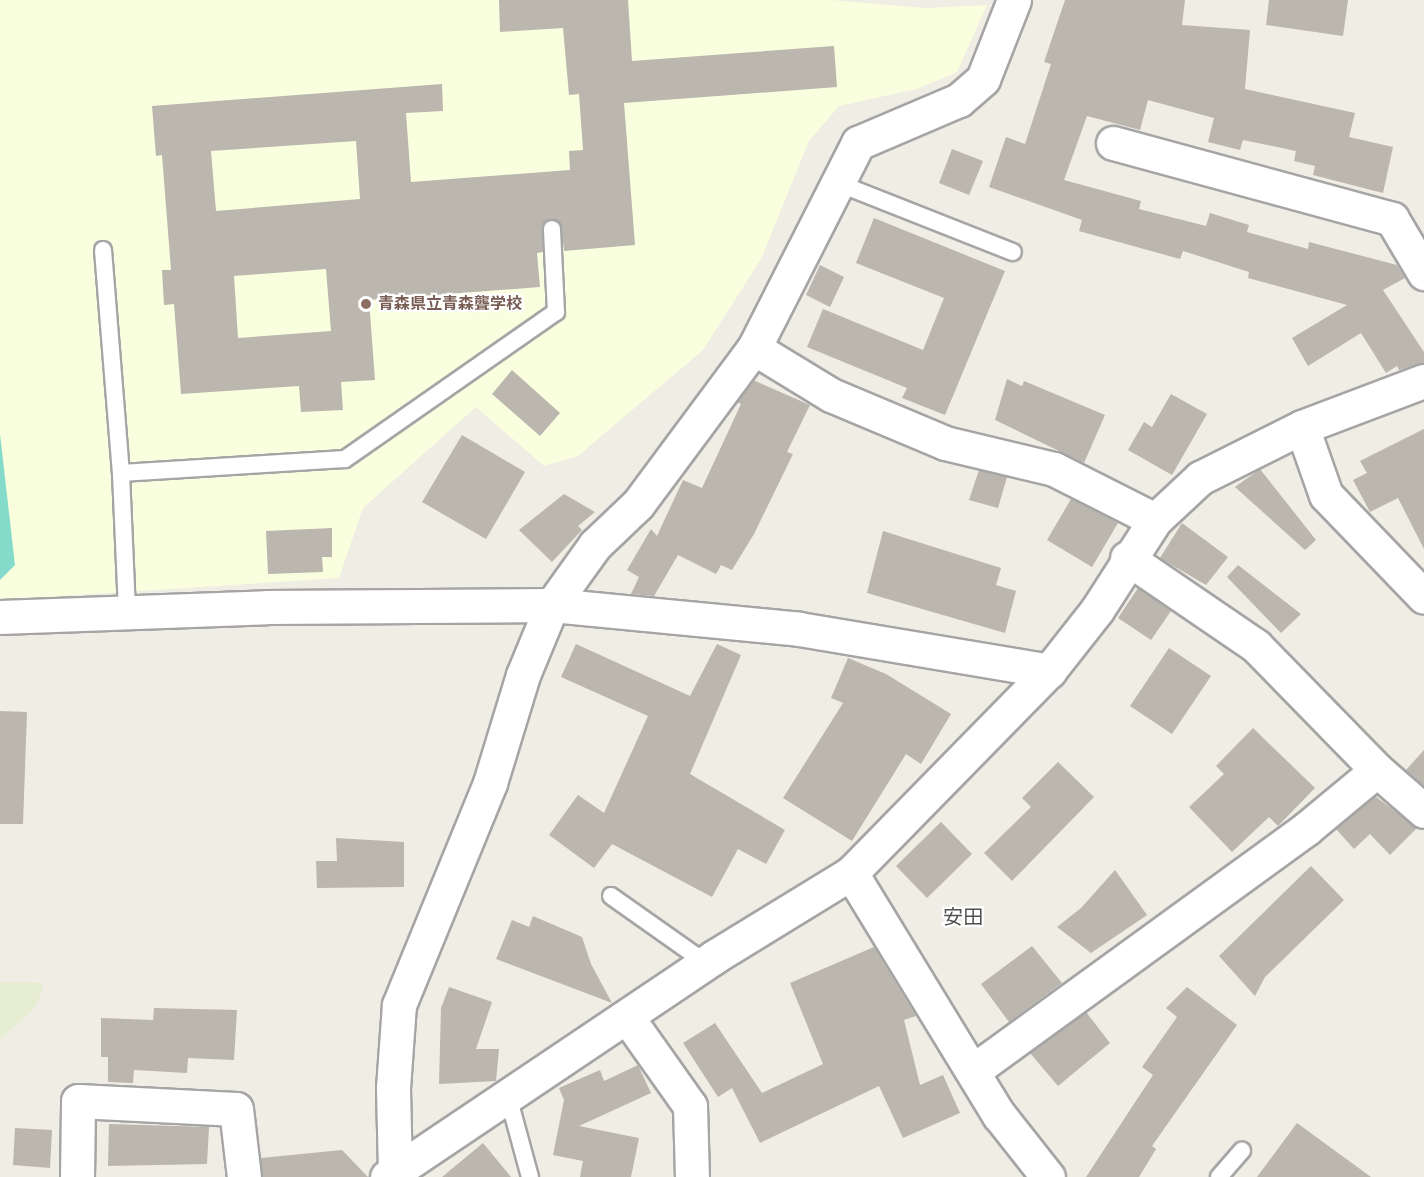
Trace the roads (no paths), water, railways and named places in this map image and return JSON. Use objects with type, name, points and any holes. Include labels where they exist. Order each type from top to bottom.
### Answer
[{"type":"street","points":[[391,1174],[393,1088],[399,1005],[490,783],[523,675],[552,605],[595,544],[638,504],[754,348],[835,182],[858,143],[959,100],[983,79],[1014,0]]},
{"type":"street","points":[[1113,142],[1392,219],[1424,273]]},
{"type":"street","points":[[754,348],[842,399],[945,443],[1054,469],[1155,520]]},
{"type":"street","points":[[391,1174],[706,963],[851,873],[1049,671],[1096,610],[1127,558],[1155,520],[1200,478],[1302,427],[1424,381]]},
{"type":"street","points":[[1302,427],[1326,495],[1424,597]]},
{"type":"street","points":[[1127,558],[1256,646],[1377,770],[1424,811]]},
{"type":"street","points":[[0,617],[127,611],[552,605],[799,629],[1049,671]]},
{"type":"street","points":[[973,1071],[1306,829],[1377,770]]},
{"type":"street","points":[[851,873],[999,1115],[1048,1177]]},
{"type":"street","points":[[627,1017],[690,1106],[692,1177]]},
{"type":"street","points":[[77,1177],[78,1101],[236,1109],[244,1177]]},
{"type":"lane","points":[[835,182],[1013,252]]},
{"type":"lane","points":[[121,473],[345,459],[556,312],[552,229]]},
{"type":"lane","points":[[104,250],[121,473],[127,611]]},
{"type":"lane","points":[[611,896],[706,963]]},
{"type":"lane","points":[[508,1096],[530,1177]]},
{"type":"lane","points":[[1220,1177],[1242,1151]]},
{"type":"place","name":"青森県立青森聾学校","points":[[366,304]]},
{"type":"district","name":"安田","points":[[963,917]]}]
